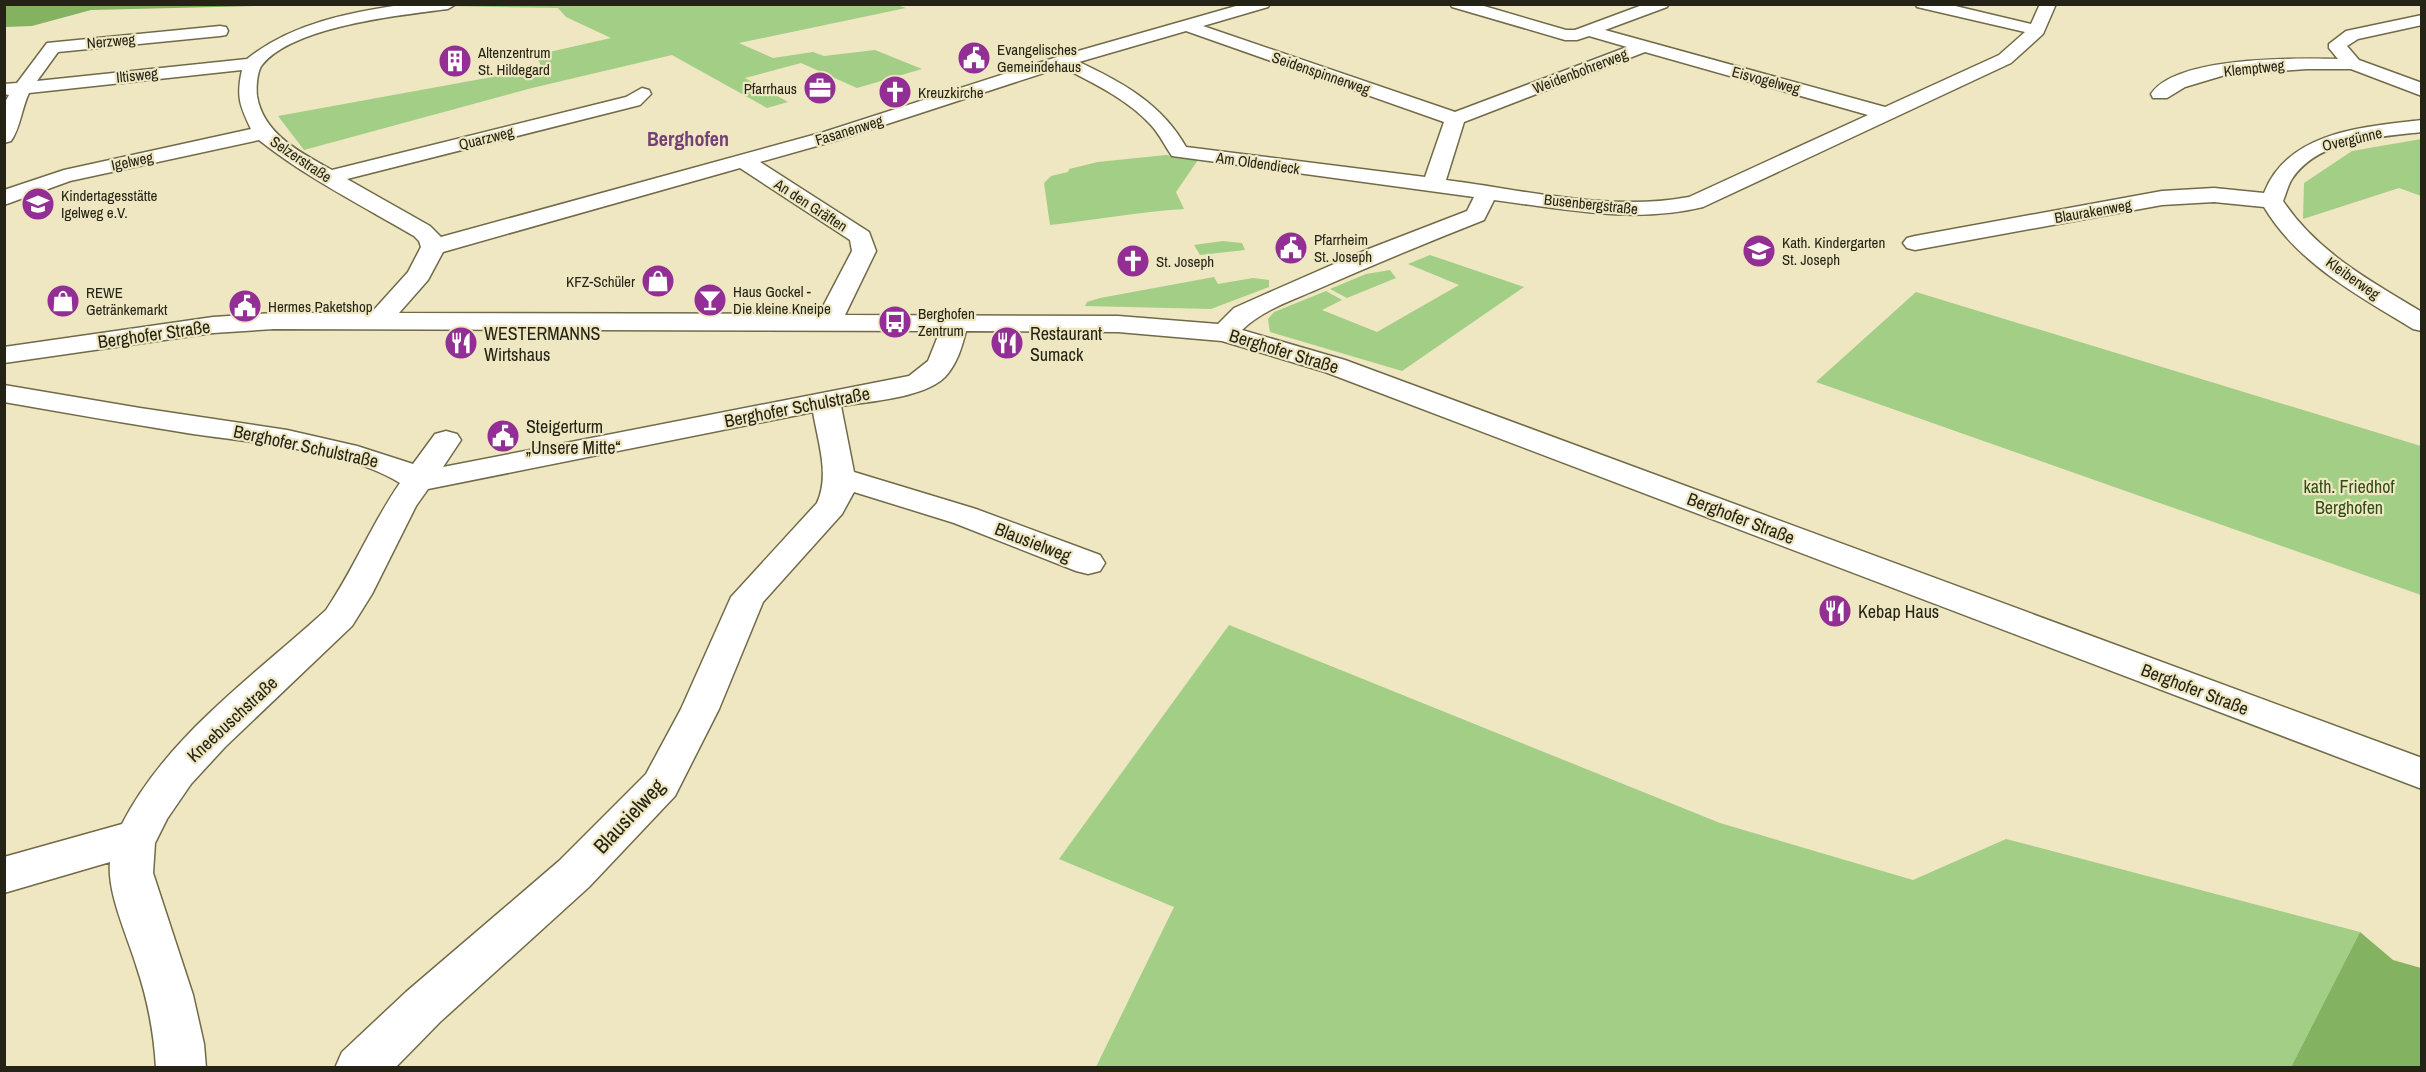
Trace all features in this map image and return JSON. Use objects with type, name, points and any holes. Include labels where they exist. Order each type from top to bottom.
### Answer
[{"type":"street","points":[[252,64],[279,45],[319,29],[386,13],[448,4]]},
{"type":"street","name":"Fasanenweg","points":[[433,247],[854,129],[1063,61],[1262,4]]},
{"type":"street","points":[[1458,4],[1565,34],[1577,35],[1588,31]]},
{"type":"street","name":"Weidenbohrerweg","points":[[1588,31],[1661,4]]},
{"type":"street","points":[[1923,4],[2037,30]]},
{"type":"street","name":"Busenbergstraße","points":[[1487,192],[1630,209],[1677,207],[1714,194],[2005,59],[2037,30],[2048,4]]},
{"type":"street","points":[[2419,22],[2352,35],[2341,40],[2338,48],[2353,64],[2421,90]]},
{"type":"street","name":"Seidenspinnerweg","points":[[1187,26],[1455,119]]},
{"type":"street","name":"Nerzweg","points":[[13,88],[53,47],[220,31]]},
{"type":"street","name":"Weidenbohrerweg","points":[[1588,31],[1644,46]]},
{"type":"street","name":"Weidenbohrerweg","points":[[1455,119],[1644,46]]},
{"type":"street","name":"Eisvogelweg","points":[[1644,46],[1887,114]]},
{"type":"street","name":"Am Oldendieck","points":[[1063,61],[1101,79],[1136,100],[1162,126],[1179,152],[1487,192]]},
{"type":"street","name":"Iltisweg","points":[[13,88],[252,64]]},
{"type":"street","name":"Selzerstraße","points":[[252,64],[247,88],[250,95],[249,105],[263,134],[296,159],[327,178],[422,231],[430,238],[433,247]]},
{"type":"street","name":"Klemptweg","points":[[2160,94],[2188,78],[2220,71],[2277,65],[2353,64]]},
{"type":"street","points":[[4,137],[13,88]]},
{"type":"street","name":"Quarzweg","points":[[327,178],[633,101],[642,94]]},
{"type":"street","points":[[1433,186],[1455,119]]},
{"type":"street","name":"Overgünne","points":[[2272,201],[2282,172],[2310,150],[2328,142],[2357,135],[2421,126]]},
{"type":"street","name":"Igelweg","points":[[4,198],[64,176],[263,134]]},
{"type":"street","name":"An den Gräften","points":[[743,161],[861,237],[864,251],[829,321]]},
{"type":"street","points":[[1224,333],[1243,314],[1270,301],[1375,255],[1476,215],[1487,192]]},
{"type":"street","name":"Blaurakenweg","points":[[1915,243],[2163,198],[2214,195],[2272,201]]},
{"type":"street","name":"Kleiberweg","points":[[2272,201],[2289,228],[2350,278],[2421,323]]},
{"type":"street","points":[[378,321],[419,275],[433,247]]},
{"type":"street","name":"Berghofer Straße","points":[[4,356],[244,322],[956,322],[1118,324],[1224,333],[1335,366],[2421,774]]},
{"type":"street","name":"Berghofer Schulstraße","points":[[4,393],[316,446],[396,467],[419,481],[917,383],[932,376],[940,368],[956,322]]},
{"type":"street","name":"Blausielweg","points":[[360,1068],[423,1007],[574,874],[661,785],[700,709],[748,597],[831,507],[838,492],[840,478],[826,401]]},
{"type":"street","name":"Kneebuschstraße","points":[[181,1068],[177,1029],[130,871],[133,838],[189,758],[339,618],[355,594],[400,507],[446,440]]},
{"type":"street","name":"Blausielweg","points":[[840,478],[965,516],[1088,563]]},
{"type":"street","points":[[4,875],[133,838]]},
{"type":"green space","points":[[5,4],[292,5],[91,10],[32,26],[5,27]]},
{"type":"green space","points":[[897,5],[906,8],[739,43],[773,58],[813,52],[824,56],[875,50],[922,69],[857,88],[801,63],[745,78],[788,102],[767,108],[672,55],[532,88],[304,150],[278,116],[542,68],[536,55],[611,38],[566,17],[558,8],[443,6]]},
{"type":"green space","points":[[2421,139],[2421,196],[2399,188],[2303,219],[2304,183],[2352,151]]},
{"type":"green space","points":[[1166,155],[1198,160],[1176,192],[1184,209],[1050,225],[1044,183],[1051,176],[1098,162]]},
{"type":"green space","points":[[1223,241],[1242,243],[1245,250],[1200,255],[1194,245]]},
{"type":"green space","points":[[1430,255],[1524,287],[1402,371],[1270,332],[1268,319],[1274,312],[1326,291],[1342,300],[1322,310],[1377,332],[1459,285],[1408,264]]},
{"type":"green space","points":[[1390,270],[1396,278],[1347,298],[1330,289],[1366,274]]},
{"type":"green space","points":[[1214,277],[1218,284],[1253,278],[1269,280],[1269,287],[1211,309],[1085,306],[1087,302],[1100,298]]},
{"type":"green space","name":"kath. Friedhof Berghofen","points":[[1916,292],[2421,446],[2421,595],[1816,382]]},
{"type":"green space","points":[[1229,625],[1720,823],[1913,880],[2006,839],[2360,932],[2291,1067],[1096,1067],[1174,907],[1059,859]]},
{"type":"green space","points":[[2360,932],[2393,960],[2421,968],[2421,1067],[2291,1067]]},
{"type":"place","name":"Evangelisches Gemeindehaus","points":[[974,58]]},
{"type":"place","name":"Altenzentrum St. Hildegard","points":[[455,61]]},
{"type":"place","name":"Pfarrhaus","points":[[820,88]]},
{"type":"place","name":"Kreuzkirche","points":[[895,92]]},
{"type":"place","name":"Kindertagesstätte Igelweg e.V.","points":[[38,204]]},
{"type":"place","name":"Pfarrheim St. Joseph","points":[[1291,248]]},
{"type":"place","name":"Kath. Kindergarten St. Joseph","points":[[1759,251]]},
{"type":"place","name":"St. Joseph","points":[[1133,261]]},
{"type":"place","name":"KFZ-Schüler","points":[[658,281]]},
{"type":"place","name":"Haus Gockel - Die kleine Kneipe","points":[[710,300]]},
{"type":"place","name":"REWE Getränkemarkt","points":[[63,301]]},
{"type":"place","name":"Hermes Paketshop","points":[[245,306]]},
{"type":"place","name":"Berghofen Zentrum","points":[[895,322]]},
{"type":"place","name":"WESTERMANNS Wirtshaus","points":[[461,343]]},
{"type":"place","name":"Restaurant Sumack","points":[[1007,343]]},
{"type":"place","name":"Steigerturm „Unsere Mitte“","points":[[503,436]]},
{"type":"place","name":"Kebap Haus","points":[[1835,611]]},
{"type":"district","name":"Berghofen","points":[[688,138]]}]
